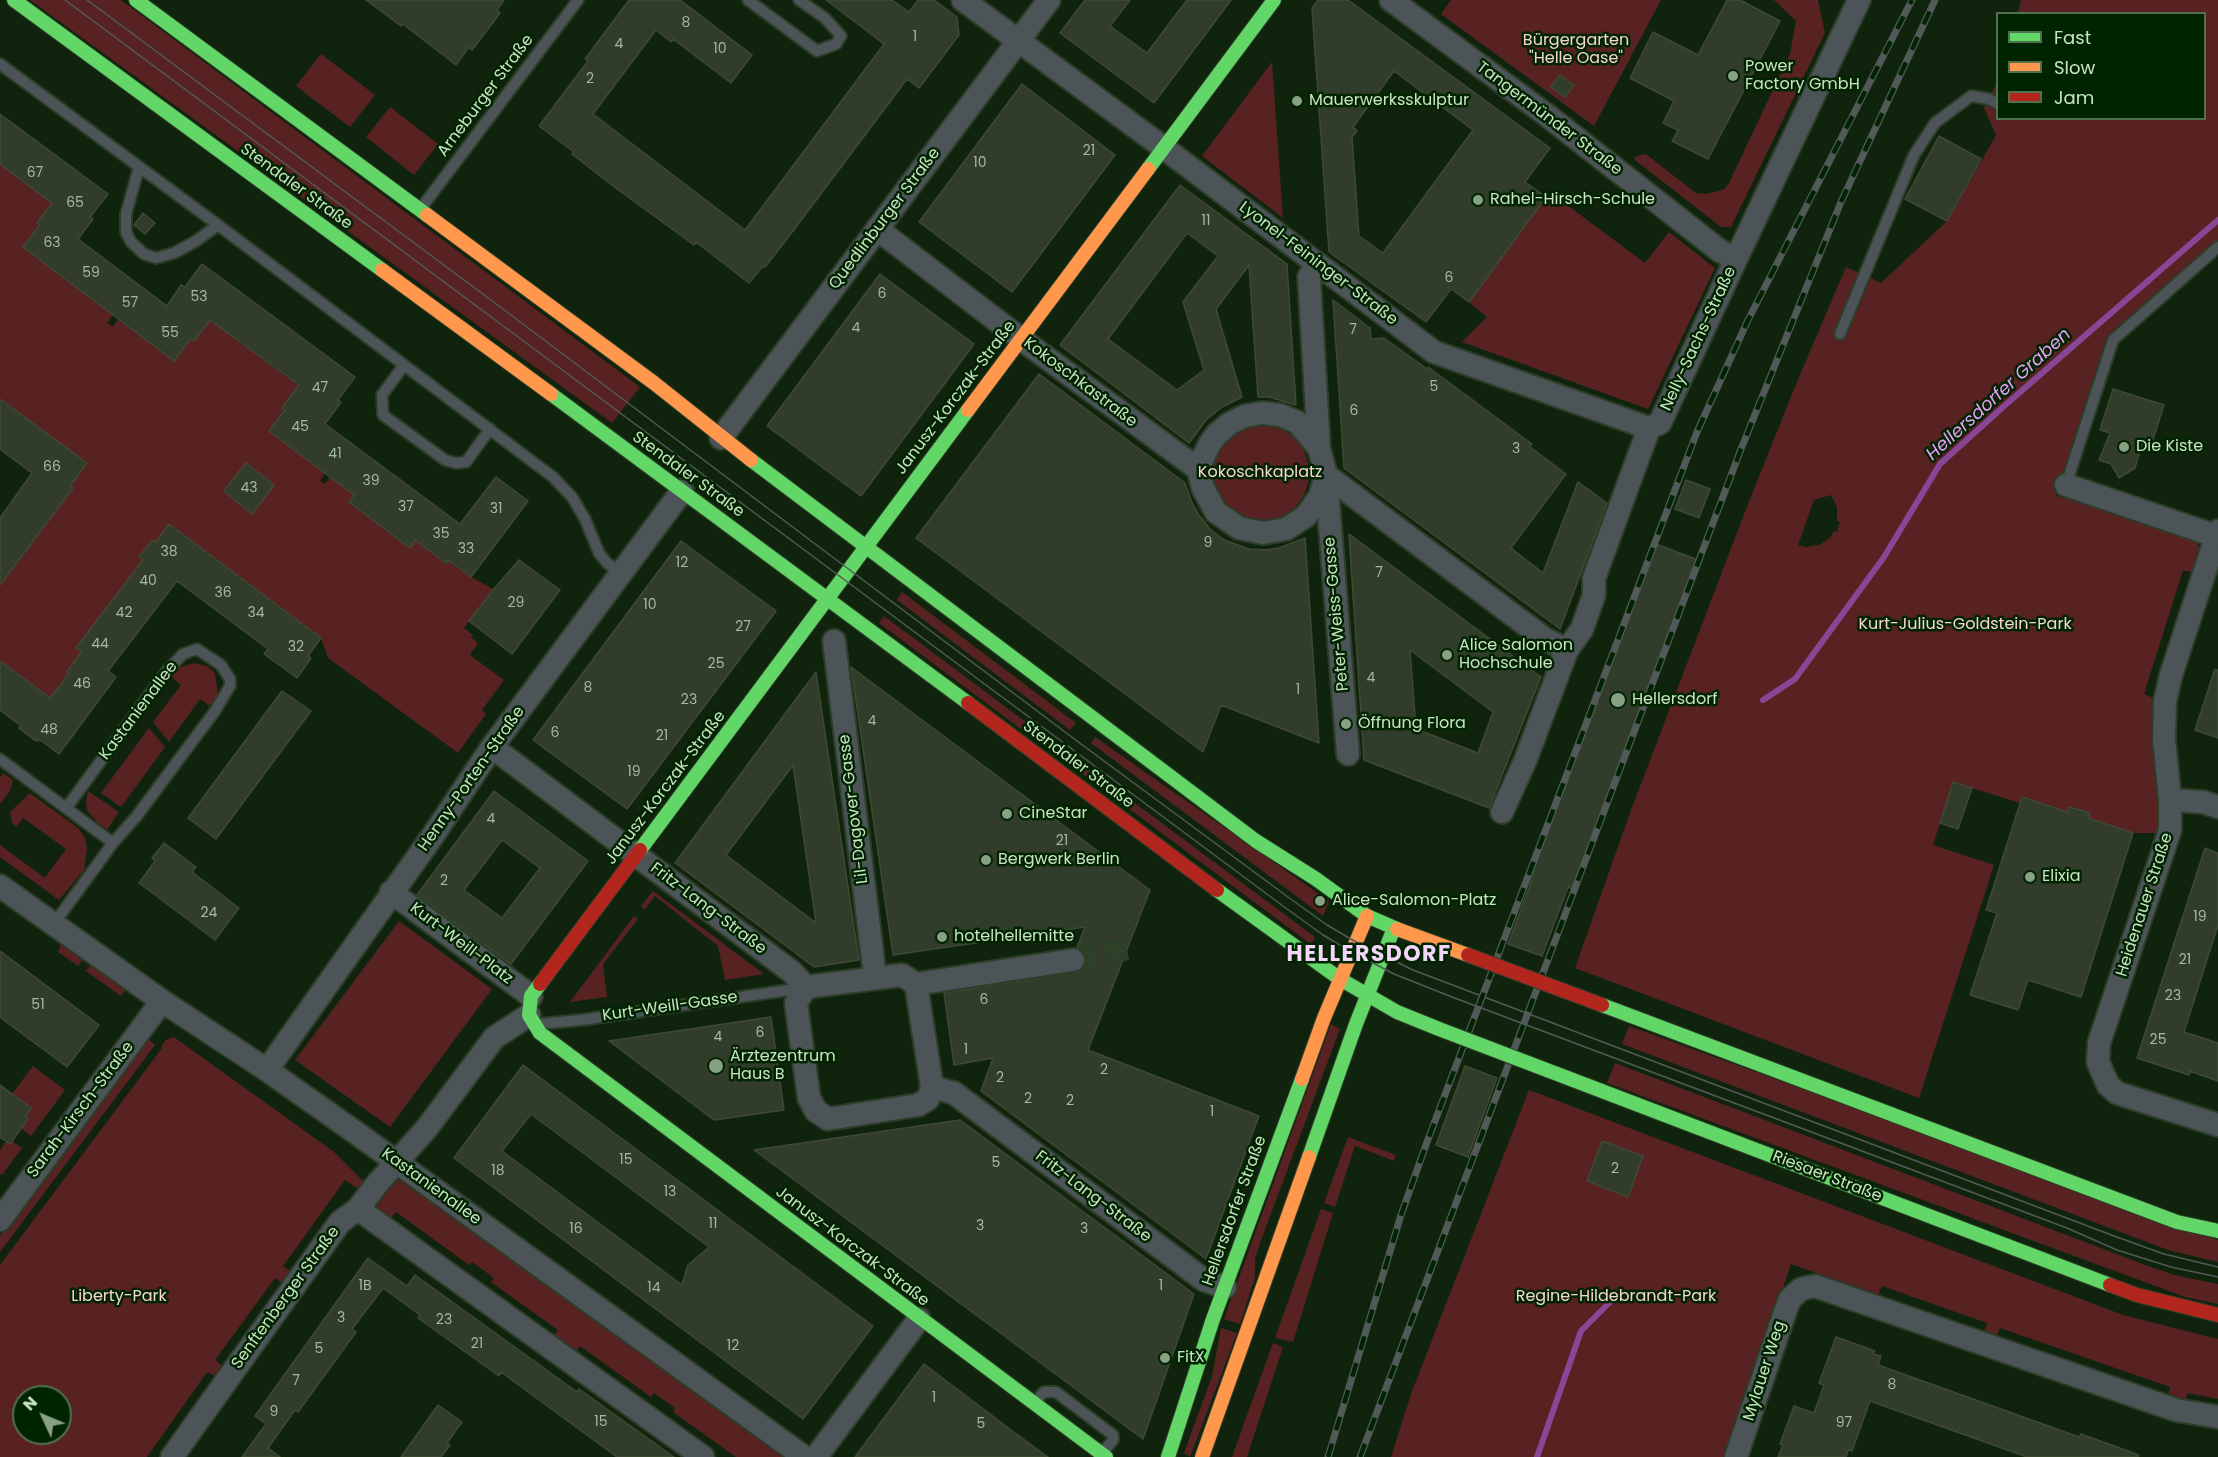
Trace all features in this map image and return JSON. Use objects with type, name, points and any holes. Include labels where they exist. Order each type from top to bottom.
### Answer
[{"type":"main road","name":"Stendaler Straße","points":[[14,0],[828,598],[1170,855],[1340,979]]},
{"type":"main road","points":[[136,0],[654,383],[721,438],[1256,841],[1316,879],[1367,916],[2177,1222],[2218,1231]]},
{"type":"main road","name":"Janusz-Korczak-Straße","points":[[1104,1456],[540,1033],[531,1012],[636,855],[1274,0]]},
{"type":"main road","points":[[1367,916],[1340,979],[1367,995]]},
{"type":"main road","points":[[1202,1457],[1367,995],[1394,928]]},
{"type":"main road","name":"Hellersdorfer Straße","points":[[1168,1457],[1225,1287],[1340,979]]},
{"type":"main road","name":"Riesaer Straße","points":[[1367,995],[1397,1012],[1440,1029],[2137,1295],[2218,1315]]},
{"type":"street","name":"Lyonel-Feininger-Straße","points":[[963,0],[1434,352],[1649,428]]},
{"type":"street","name":"Quedlinburger Straße","points":[[721,438],[1049,0]]},
{"type":"street","name":"Tangermünder Straße","points":[[1391,0],[1548,116],[1720,251],[1736,259]]},
{"type":"street","name":"Nelly-Sachs-Straße","points":[[1502,812],[1525,761],[1567,650],[1582,628],[1594,595],[1594,578],[1649,428],[1660,423],[1859,0]]},
{"type":"street","name":"Kokoschkastraße","points":[[877,229],[1021,339],[1198,469]]},
{"type":"street","points":[[1317,264],[1309,277],[1319,448],[1326,475],[1320,496],[1306,516],[1286,529],[1235,534],[1216,512],[1203,488],[1198,469],[1216,435],[1229,424],[1245,416],[1262,413],[1280,415],[1297,422],[1319,448]]},
{"type":"street","points":[[1326,475],[1545,639],[1567,650]]},
{"type":"street","name":"Peter-Weiss-Gasse","points":[[1326,475],[1348,754]]},
{"type":"street","name":"Heidenauer Straße","points":[[2066,485],[2217,534],[2171,675],[2165,701],[2164,739],[2170,800],[2170,830],[2099,1043],[2098,1062],[2108,1085],[2117,1093],[2218,1125]]},
{"type":"street","name":"Henny-Porten-Straße","points":[[267,1070],[492,747],[682,491]]},
{"type":"street","name":"Lil-Dagover-Gasse","points":[[834,641],[875,977]]},
{"type":"street","name":"Fritz-Lang-Straße","points":[[492,747],[792,972],[806,987]]},
{"type":"street","points":[[2170,800],[2203,802],[2218,807]]},
{"type":"street","name":"Kastanienallee","points":[[0,886],[162,1001],[267,1070],[397,1162],[804,1457]]},
{"type":"street","name":"Kurt-Weill-Platz","points":[[391,892],[531,1012]]},
{"type":"street","points":[[916,984],[932,1087],[928,1099],[918,1106],[828,1119],[816,1111],[809,1098],[796,1003],[806,987],[902,975],[916,984],[1072,960]]},
{"type":"street","name":"Sarah-Kirsch-Straße","points":[[0,1220],[162,1001]]},
{"type":"street","name":"Senftenberger Straße","points":[[172,1457],[340,1222],[358,1209],[427,1128],[494,1038],[531,1012]]},
{"type":"street","name":"Fritz-Lang-Straße","points":[[932,1087],[954,1092],[1199,1276],[1225,1287]]},
{"type":"street","points":[[358,1209],[704,1457]]},
{"type":"street","name":"Mylauer Weg","points":[[1736,1457],[1785,1309],[1790,1299],[1801,1289],[1815,1286],[2176,1410],[2218,1417]]},
{"type":"street","points":[[816,1457],[919,1319]]},
{"type":"lane","name":"Arneburger Straße","points":[[420,210],[578,0]]},
{"type":"lane","points":[[748,0],[818,51],[836,44],[841,36],[825,18],[800,0]]},
{"type":"lane","points":[[0,64],[553,477],[572,497],[585,519],[598,553],[621,573]]},
{"type":"lane","points":[[1840,334],[1914,155],[1935,123],[1971,96],[1989,99],[1996,103]]},
{"type":"lane","points":[[139,167],[126,214],[126,232],[131,242],[144,254],[156,258],[174,254],[218,225]]},
{"type":"lane","points":[[2066,485],[2113,340],[2218,248]]},
{"type":"lane","points":[[404,365],[382,395],[383,416],[445,460],[456,463],[466,462],[490,429]]},
{"type":"lane","name":"Kastanienallee","points":[[53,925],[215,711],[230,686],[230,679],[221,665],[197,649],[183,654],[166,672],[67,807]]},
{"type":"lane","points":[[0,759],[113,843]]},
{"type":"lane","name":"Kurt-Weill-Gasse","points":[[531,1012],[581,1020],[806,987]]},
{"type":"lane","points":[[1034,1404],[1044,1392],[1056,1392],[1109,1430],[1113,1435],[1113,1440],[1104,1456]]},
{"type":"green space","points":[[30,0],[121,0],[640,387],[612,423]]},
{"type":"green space","name":"Bürgergarten \"Helle Oase\"","points":[[1451,0],[1661,0],[1594,126],[1441,14]]},
{"type":"green space","points":[[1774,0],[1818,0],[1825,33],[1731,227],[1721,227],[1635,160],[1635,157],[1647,155],[1696,193],[1705,194],[1723,190],[1728,185],[1790,54],[1796,21]]},
{"type":"green space","name":"Kurt-Julius-Goldstein-Park","points":[[2021,0],[2218,0],[2218,242],[2108,338],[2056,496],[2118,512],[2194,537],[2199,547],[2195,573],[2183,570],[2144,694],[2155,699],[2153,709],[2160,814],[2158,833],[2133,833],[2088,818],[2090,813],[2069,807],[2067,812],[2023,797],[2020,803],[1953,782],[1933,845],[1994,865],[1919,1098],[1575,968],[1631,810],[1748,504],[1846,267],[1881,283],[1947,221],[1996,135],[1984,108],[1996,85],[1996,120],[2206,120],[2206,12],[2018,12]],"holes":[[[1831,495],[1837,507],[1837,521],[1840,522],[1837,532],[1834,531],[1830,538],[1819,545],[1806,547],[1798,545],[1814,500]]]},
{"type":"green space","points":[[321,54],[375,95],[350,127],[296,86]]},
{"type":"green space","points":[[1272,62],[1283,218],[1202,156]]},
{"type":"green space","points":[[390,107],[438,144],[414,175],[366,137]]},
{"type":"green space","points":[[0,164],[62,196],[23,247],[113,315],[107,323],[113,327],[118,319],[174,361],[191,338],[193,340],[213,309],[221,328],[288,378],[295,370],[308,379],[282,408],[285,410],[269,431],[325,473],[320,481],[325,484],[330,477],[354,495],[349,502],[410,547],[415,540],[446,563],[448,560],[471,577],[493,589],[464,628],[473,635],[471,637],[478,643],[470,655],[504,680],[482,710],[486,714],[458,753],[328,658],[321,638],[169,525],[156,542],[149,544],[139,557],[141,562],[83,653],[67,672],[69,674],[58,687],[56,707],[17,673],[0,665],[2,662],[0,661],[0,579],[72,488],[24,417],[0,399]],"holes":[[[246,463],[274,485],[252,514],[224,491]]]},
{"type":"green space","points":[[1546,197],[1563,202],[1645,263],[1669,232],[1715,268],[1648,409],[1462,342],[1487,317],[1469,302]]},
{"type":"green space","name":"Kokoschkaplatz","points":[[1260,424],[1279,427],[1295,438],[1306,454],[1309,473],[1306,492],[1295,508],[1279,519],[1260,522],[1241,519],[1225,508],[1214,492],[1211,473],[1214,454],[1225,438],[1241,427]]},
{"type":"green space","points":[[902,592],[1076,723],[1070,730],[897,600]]},
{"type":"green space","points":[[884,616],[1058,746],[1053,753],[879,623]]},
{"type":"green space","points":[[194,663],[207,666],[215,673],[218,695],[210,706],[200,699],[169,742],[153,722],[181,685],[172,677],[176,671]]},
{"type":"green space","points":[[149,728],[165,747],[121,807],[101,793]]},
{"type":"green space","points":[[1095,737],[1329,901],[1323,916],[1091,743]]},
{"type":"green space","points":[[1077,760],[1315,937],[1312,945],[1073,767]]},
{"type":"green space","points":[[3,773],[13,780],[10,791],[0,804],[0,778]]},
{"type":"green space","points":[[88,791],[119,812],[107,830],[87,810]]},
{"type":"green space","points":[[30,793],[78,828],[85,838],[87,849],[84,870],[59,900],[0,857],[0,845],[45,878],[66,849],[23,818],[16,827],[12,823],[10,813]]},
{"type":"green space","points":[[653,891],[764,974],[725,980],[718,946],[655,896],[645,909],[641,906]]},
{"type":"green space","points":[[634,916],[638,919],[603,964],[607,997],[570,1002]]},
{"type":"green space","points":[[399,921],[492,989],[390,1127],[295,1060]]},
{"type":"green space","points":[[62,941],[85,957],[78,966],[58,952]]},
{"type":"green space","points":[[93,962],[128,986],[121,996],[86,971]]},
{"type":"green space","points":[[1331,1024],[1340,1029],[1260,1243],[1255,1259],[1255,1277],[1240,1324],[1224,1319]]},
{"type":"green space","points":[[1629,1026],[2218,1240],[2218,1262],[2168,1250],[1622,1044]]},
{"type":"green space","name":"Liberty-Park","points":[[174,1037],[334,1152],[365,1183],[357,1188],[345,1180],[283,1266],[293,1273],[285,1285],[275,1278],[215,1360],[225,1368],[218,1378],[207,1372],[147,1457],[0,1457],[0,1265],[162,1048],[166,1040]]},
{"type":"green space","points":[[147,1038],[155,1045],[0,1252],[0,1236]]},
{"type":"green space","points":[[1615,1063],[2140,1263],[2174,1275],[2218,1284],[2218,1304],[2185,1297],[1607,1083]]},
{"type":"green space","points":[[33,1066],[65,1090],[31,1136],[21,1128],[25,1117],[12,1094]]},
{"type":"green space","name":"Regine-Hildebrandt-Park","points":[[1529,1090],[2123,1315],[2218,1339],[2218,1399],[2188,1393],[2184,1403],[2167,1398],[2170,1387],[2000,1328],[1996,1337],[1984,1333],[1987,1323],[1882,1286],[1878,1295],[1791,1264],[1726,1457],[1391,1457],[1411,1394]]},
{"type":"green space","points":[[1348,1137],[1396,1155],[1394,1161],[1355,1146],[1335,1207],[1324,1203]]},
{"type":"green space","points":[[6,1141],[12,1141],[22,1148],[2,1175],[0,1174],[0,1150]]},
{"type":"green space","points":[[402,1179],[788,1457],[736,1457],[673,1412],[675,1408],[654,1393],[651,1397],[580,1346],[572,1355],[551,1339],[558,1330],[491,1282],[494,1278],[472,1262],[469,1265],[396,1212],[388,1221],[378,1212],[375,1202],[393,1182]]},
{"type":"green space","points":[[1321,1209],[1333,1213],[1293,1342],[1275,1338]]},
{"type":"green space","points":[[1221,1328],[1237,1333],[1190,1457],[1184,1453],[1212,1376]]},
{"type":"green space","points":[[1273,1343],[1283,1347],[1247,1457],[1232,1457]]},
{"type":"building","points":[[366,0],[504,0],[497,10],[500,13],[472,50],[469,47],[456,65],[403,24],[401,26]]},
{"type":"building","points":[[629,0],[680,0],[752,55],[731,83],[673,39],[671,42],[656,30],[593,114],[745,230],[884,44],[826,0],[892,0],[909,12],[918,0],[934,0],[957,17],[959,35],[919,88],[907,79],[793,231],[765,267],[763,266],[749,283],[696,242],[694,245],[609,183],[572,154],[574,152],[539,126],[588,61],[585,59]]},
{"type":"building","points":[[1085,0],[1130,0],[1110,26],[1147,53],[1187,0],[1231,0],[1154,103],[1060,33]]},
{"type":"building","points":[[1318,0],[1348,0],[1550,148],[1525,182],[1546,197],[1469,302],[1451,289],[1426,322],[1329,252],[1312,8]],"holes":[[[1394,71],[1473,130],[1383,253],[1359,236],[1352,137],[1357,131],[1353,127]]]},
{"type":"building","points":[[1727,0],[1740,0],[1780,21],[1708,159],[1672,141],[1678,130],[1663,123],[1674,101],[1630,78],[1653,32],[1698,55]]},
{"type":"building","points":[[1560,75],[1574,85],[1565,97],[1551,87]]},
{"type":"building","points":[[1022,84],[1115,155],[1012,292],[919,222]]},
{"type":"building","points":[[0,114],[108,194],[90,217],[93,219],[78,239],[167,306],[181,285],[185,287],[202,264],[355,377],[338,400],[341,402],[325,424],[460,524],[496,477],[528,501],[471,577],[448,560],[446,563],[415,540],[410,548],[349,502],[354,495],[269,431],[285,410],[282,408],[299,385],[210,320],[194,341],[191,338],[174,361],[23,247],[40,225],[37,223],[52,203],[0,164]]},
{"type":"building","points":[[1939,136],[1981,159],[1947,221],[1905,199]]},
{"type":"building","points":[[1180,185],[1287,264],[1296,405],[1269,397],[1258,397],[1249,265],[1216,309],[1242,397],[1222,407],[1206,420],[1189,443],[1060,345]],"holes":[[[1187,233],[1218,256],[1183,302],[1204,370],[1177,390],[1108,339]]]},
{"type":"building","points":[[143,213],[155,223],[145,234],[134,225]]},
{"type":"building","points":[[880,274],[974,344],[861,496],[767,426]]},
{"type":"building","points":[[1333,300],[1370,328],[1371,339],[1384,338],[1427,369],[1428,367],[1532,444],[1529,446],[1566,474],[1511,548],[1543,573],[1578,482],[1607,503],[1560,629],[1344,468]]},
{"type":"building","points":[[1039,374],[1185,483],[1199,515],[1210,529],[1224,540],[1249,549],[1266,550],[1279,548],[1305,538],[1319,743],[1221,705],[1203,752],[916,538]]},
{"type":"building","name":"Die Kiste","points":[[2113,389],[2164,405],[2151,446],[2142,444],[2135,468],[2119,478],[2111,464],[2099,460],[2110,433],[2100,430]]},
{"type":"building","points":[[0,399],[87,463],[70,486],[73,488],[0,585],[0,518],[32,473],[0,449]]},
{"type":"building","points":[[246,463],[274,485],[252,514],[224,491]]},
{"type":"building","points":[[1686,480],[1710,489],[1699,518],[1675,509]]},
{"type":"building","points":[[169,524],[321,638],[308,656],[311,658],[297,678],[264,654],[268,649],[177,581],[108,671],[116,677],[59,754],[39,739],[38,741],[33,739],[19,728],[21,726],[0,710],[0,661],[50,698],[69,674],[67,672],[81,652],[76,648],[143,560],[139,557],[153,540],[156,542]]},
{"type":"building","name":"Alice Salomon Hochschule","points":[[1349,534],[1541,677],[1489,808],[1364,760]],"holes":[[[1410,650],[1493,712],[1478,753],[1416,729]]]},
{"type":"building","points":[[681,541],[776,611],[627,809],[533,740]]},
{"type":"building","points":[[1656,544],[1698,560],[1573,889],[1568,887],[1542,956],[1508,944],[1534,874],[1531,873]]},
{"type":"building","points":[[519,560],[560,590],[512,654],[469,621]]},
{"type":"building","points":[[851,667],[1150,890],[1088,1050],[1259,1116],[1206,1259],[981,1091],[993,1058],[954,1065],[944,993],[1081,971],[1086,959],[1083,951],[1077,947],[1085,927],[893,955]]},
{"type":"building","points":[[2215,669],[2218,670],[2218,738],[2195,730]]},
{"type":"building","points":[[816,672],[859,960],[814,967],[675,863]],"holes":[[[793,765],[816,923],[726,855]]]},
{"type":"building","points":[[282,691],[311,711],[216,839],[188,818]]},
{"type":"building","points":[[1953,782],[1972,788],[1958,829],[1940,823]]},
{"type":"building","points":[[494,791],[588,861],[511,964],[417,895]],"holes":[[[502,840],[540,868],[502,918],[464,890]]]},
{"type":"building","points":[[2022,797],[2067,812],[2069,807],[2090,813],[2088,818],[2133,833],[2081,997],[2028,980],[2018,1010],[1970,995],[1997,913],[1986,910]]},
{"type":"building","points":[[164,843],[196,867],[192,872],[239,908],[215,940],[139,883],[155,861],[152,858]]},
{"type":"building","points":[[2205,848],[2218,853],[2218,925],[2184,1032],[2218,1043],[2218,1081],[2190,1071],[2189,1075],[2137,1058]]},
{"type":"building","points":[[0,951],[99,1025],[67,1067],[0,1017]]},
{"type":"building","points":[[771,1017],[784,1110],[714,1120],[609,1041]]},
{"type":"building","points":[[523,1065],[873,1326],[803,1419],[454,1158]],"holes":[[[531,1114],[709,1247],[688,1265],[682,1285],[502,1151]]]},
{"type":"building","points":[[1465,1066],[1497,1078],[1468,1157],[1436,1145]]},
{"type":"building","points":[[0,1085],[31,1108],[25,1117],[28,1119],[10,1144],[0,1137]]},
{"type":"building","points":[[960,1120],[1194,1294],[1143,1439],[754,1150]]},
{"type":"building","points":[[1602,1141],[1643,1156],[1628,1197],[1587,1181]]},
{"type":"building","points":[[368,1258],[407,1286],[415,1275],[577,1392],[579,1389],[674,1457],[617,1457],[501,1372],[499,1376],[418,1318],[420,1315],[383,1288],[352,1329],[356,1332],[298,1412],[295,1410],[268,1448],[280,1457],[242,1457],[266,1424],[255,1416]]},
{"type":"building","points":[[1836,1337],[1875,1351],[1873,1354],[1881,1356],[1878,1365],[2079,1437],[2081,1434],[2139,1455],[2138,1457],[2027,1457],[1870,1401],[1852,1451],[1848,1450],[1846,1457],[1778,1457],[1783,1445],[1780,1444],[1794,1406],[1814,1413],[1824,1385],[1819,1383]]},
{"type":"building","points":[[924,1364],[1015,1433],[1048,1457],[855,1457]]},
{"type":"building","points":[[438,1405],[462,1422],[447,1443],[450,1445],[441,1457],[401,1457]]},
{"type":"waterway","name":"Hellersdorfer Graben","points":[[1763,700],[1795,679],[1884,557],[1940,464],[2218,220]]},
{"type":"waterway","name":"Hellersdorfer Graben","points":[[1537,1457],[1581,1331],[1616,1296]]},
{"type":"tunnel","points":[[1073,960],[1128,949]]},
{"type":"tram line","points":[[65,0],[1323,935],[1394,974],[1452,997],[2067,1228],[2117,1250],[2171,1267],[2218,1277]]},
{"type":"tram line","points":[[87,0],[499,306],[1077,741],[1327,925],[1413,970],[2114,1236],[2164,1254],[2218,1267]]},
{"type":"railway","points":[[1328,1457],[1401,1215],[1427,1142],[1697,432],[1748,320],[1912,0]]},
{"type":"railway","points":[[1360,1457],[1741,449],[1841,202],[1935,0]]},
{"type":"traffic: fast","points":[[14,0],[382,270]]},
{"type":"traffic: fast","points":[[136,0],[427,215]]},
{"type":"traffic: fast","points":[[1148,169],[1274,0]]},
{"type":"traffic: fast","points":[[551,394],[968,703]]},
{"type":"traffic: fast","points":[[640,850],[968,410]]},
{"type":"traffic: fast","points":[[751,460],[1256,841],[1316,879],[1367,916],[1397,929]]},
{"type":"traffic: fast","points":[[1217,890],[1340,979],[1397,1012],[1439,1029]]},
{"type":"traffic: fast","points":[[1309,1157],[1356,1024],[1394,928]]},
{"type":"traffic: fast","points":[[540,984],[531,996],[529,1015],[540,1033],[1106,1457]]},
{"type":"traffic: fast","points":[[1602,1005],[2177,1222],[2218,1231]]},
{"type":"traffic: fast","points":[[1439,1029],[1573,1080]]},
{"type":"traffic: fast","points":[[1168,1457],[1213,1319],[1302,1079]]},
{"type":"traffic: fast","points":[[1573,1080],[2110,1285]]},
{"type":"traffic: slow","points":[[968,410],[1148,169]]},
{"type":"traffic: slow","points":[[427,215],[654,383],[751,460]]},
{"type":"traffic: slow","points":[[382,270],[551,394]]},
{"type":"traffic: slow","points":[[1302,1079],[1324,1018],[1367,916]]},
{"type":"traffic: slow","points":[[1397,929],[1468,955]]},
{"type":"traffic: slow","points":[[1202,1457],[1309,1157]]},
{"type":"traffic: jam","points":[[968,703],[1217,890]]},
{"type":"traffic: jam","points":[[540,984],[640,850]]},
{"type":"traffic: jam","points":[[1468,955],[1602,1005]]},
{"type":"traffic: jam","points":[[2110,1285],[2137,1295],[2218,1315]]},
{"type":"place","name":"Power Factory GmbH","points":[[1733,76]]},
{"type":"place","name":"Mauerwerksskulptur","points":[[1297,101]]},
{"type":"place","name":"Rahel-Hirsch-Schule","points":[[1478,200]]},
{"type":"place","name":"Die Kiste","points":[[2124,447]]},
{"type":"place","name":"Alice Salomon Hochschule","points":[[1447,655]]},
{"type":"place","name":"Hellersdorf","points":[[1618,700]]},
{"type":"place","name":"Öffnung Flora","points":[[1346,724]]},
{"type":"place","name":"CineStar","points":[[1007,814]]},
{"type":"place","name":"Bergwerk Berlin","points":[[986,860]]},
{"type":"place","name":"Elixia","points":[[2030,877]]},
{"type":"place","name":"Alice-Salomon-Platz","points":[[1320,901]]},
{"type":"place","name":"hotelhellemitte","points":[[942,937]]},
{"type":"place","name":"Ärztezentrum Haus B","points":[[716,1066]]},
{"type":"place","name":"FitX","points":[[1165,1358]]},
{"type":"district","name":"HELLERSDORF","points":[[1369,955]]}]
